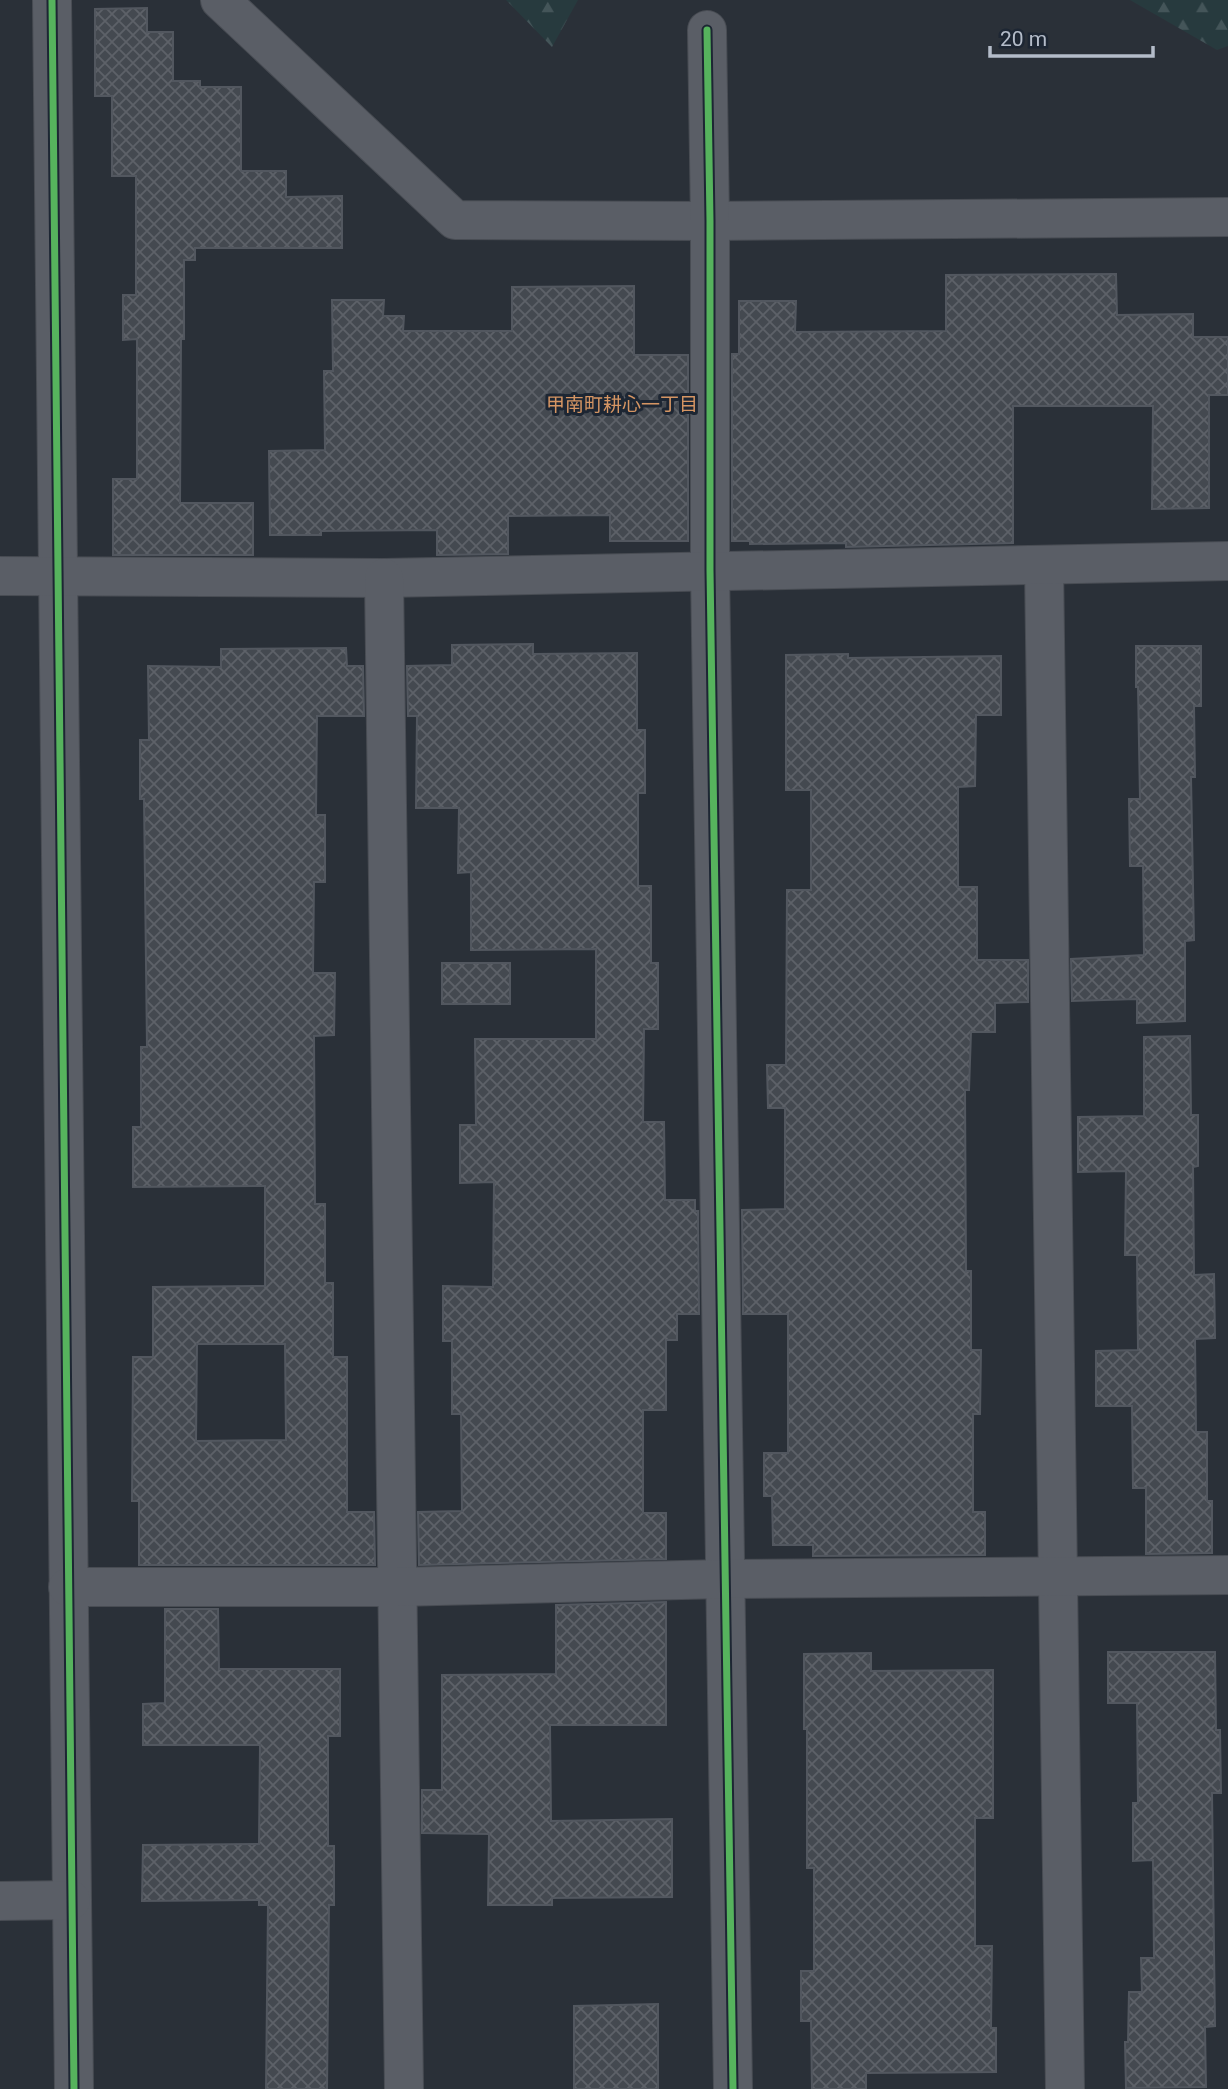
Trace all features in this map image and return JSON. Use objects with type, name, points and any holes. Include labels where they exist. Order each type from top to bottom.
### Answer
[{"type":"street","points":[[52,0],[74,2089]]},
{"type":"street","points":[[219,0],[455,220],[1228,217]]},
{"type":"street","points":[[707,30],[710,570],[723,1579],[733,2089]]},
{"type":"street","points":[[0,576],[384,579],[1228,561]]},
{"type":"street","points":[[1044,566],[1065,2089]]},
{"type":"street","points":[[384,579],[404,2089]]},
{"type":"street","points":[[68,1587],[397,1587],[723,1579],[1228,1575]]},
{"type":"street","points":[[0,1900],[71,1900]]},
{"type":"green space","points":[[506,0],[578,0],[552,47]]},
{"type":"green space","points":[[1130,0],[1228,0],[1228,46],[1217,50]]},
{"type":"building","points":[[147,8],[147,32],[173,32],[173,81],[200,81],[200,87],[241,87],[241,171],[286,171],[286,197],[342,196],[342,248],[195,248],[195,260],[184,260],[180,503],[253,503],[253,555],[113,555],[113,479],[137,479],[137,339],[123,340],[123,295],[136,295],[136,176],[112,176],[112,96],[95,96],[95,9]]},
{"type":"building","points":[[1116,274],[1117,315],[1193,314],[1193,337],[1228,337],[1228,395],[1209,395],[1209,508],[1152,509],[1153,406],[1013,406],[1013,543],[846,547],[846,543],[750,544],[750,541],[732,541],[732,354],[739,354],[739,301],[796,301],[795,332],[946,331],[946,275]]},
{"type":"building","points":[[634,286],[634,355],[688,355],[688,541],[610,541],[610,515],[508,516],[508,554],[437,555],[437,530],[321,531],[321,535],[270,535],[269,451],[325,450],[324,371],[333,371],[332,300],[384,300],[383,316],[404,316],[403,331],[512,331],[512,287]]},
{"type":"building","points":[[533,644],[533,654],[637,653],[637,730],[645,730],[645,793],[638,793],[638,886],[651,886],[651,963],[658,963],[658,1029],[644,1029],[643,1122],[664,1122],[665,1200],[695,1200],[695,1211],[698,1211],[699,1314],[677,1314],[677,1340],[666,1340],[666,1410],[643,1410],[643,1513],[666,1513],[666,1559],[419,1565],[418,1512],[462,1511],[461,1414],[452,1414],[452,1341],[443,1341],[443,1286],[493,1287],[494,1182],[460,1183],[460,1125],[476,1125],[475,1039],[596,1039],[596,949],[471,950],[471,872],[458,873],[459,808],[416,808],[417,716],[408,716],[407,666],[452,665],[452,645]]},
{"type":"building","points":[[1136,646],[1201,646],[1201,706],[1194,706],[1195,777],[1191,777],[1194,940],[1185,941],[1185,1021],[1137,1023],[1137,999],[1072,1001],[1071,959],[1144,955],[1143,866],[1130,866],[1129,799],[1140,799]]},
{"type":"building","points":[[346,648],[347,666],[363,666],[364,716],[317,716],[316,815],[325,815],[325,882],[314,882],[313,973],[335,973],[334,1035],[314,1036],[315,1204],[325,1204],[325,1283],[333,1283],[333,1357],[347,1357],[347,1512],[374,1512],[375,1565],[139,1565],[139,1501],[132,1501],[133,1357],[153,1357],[153,1287],[265,1286],[265,1186],[133,1187],[133,1127],[141,1127],[141,1047],[147,1047],[144,799],[140,799],[140,740],[149,740],[148,666],[221,667],[221,649]],"holes":[[[197,1344],[285,1344],[286,1440],[196,1441]]]},
{"type":"building","points":[[848,654],[848,658],[1001,656],[1001,715],[976,715],[975,786],[958,787],[958,887],[977,887],[977,960],[1028,960],[1028,1002],[995,1003],[995,1032],[971,1032],[969,1090],[965,1090],[966,1271],[971,1271],[971,1350],[981,1350],[980,1414],[973,1414],[973,1512],[985,1512],[985,1555],[813,1556],[813,1545],[773,1545],[772,1496],[764,1496],[764,1453],[788,1453],[788,1314],[743,1314],[742,1210],[785,1209],[785,1108],[768,1108],[767,1065],[786,1065],[787,890],[811,890],[811,790],[786,790],[786,655]]},
{"type":"building","points":[[442,963],[510,963],[510,1004],[442,1004]]},
{"type":"building","points":[[1190,1036],[1191,1115],[1198,1115],[1198,1166],[1193,1167],[1194,1275],[1214,1274],[1215,1338],[1195,1339],[1196,1432],[1207,1432],[1207,1501],[1212,1501],[1212,1553],[1146,1554],[1146,1488],[1133,1488],[1132,1406],[1096,1406],[1096,1351],[1138,1350],[1137,1255],[1125,1255],[1126,1171],[1078,1172],[1078,1117],[1144,1116],[1144,1037]]},
{"type":"building","points":[[666,1602],[666,1725],[550,1725],[551,1821],[672,1819],[672,1897],[552,1898],[552,1905],[488,1905],[489,1834],[422,1833],[422,1790],[442,1790],[442,1675],[556,1674],[556,1605]]},
{"type":"building","points":[[165,1609],[218,1609],[219,1669],[340,1669],[340,1736],[328,1736],[328,1846],[334,1846],[334,1905],[329,1905],[327,2089],[266,2089],[268,1905],[259,1905],[259,1900],[142,1901],[143,1845],[259,1844],[260,1745],[143,1745],[143,1704],[165,1703]]},
{"type":"building","points":[[1108,1652],[1215,1652],[1216,1730],[1220,1730],[1221,1793],[1212,1793],[1215,2026],[1205,2027],[1206,2087],[1126,2088],[1125,2042],[1128,2042],[1129,1992],[1142,1992],[1141,1958],[1154,1958],[1153,1860],[1133,1861],[1133,1803],[1138,1803],[1137,1703],[1108,1703]]},
{"type":"building","points":[[871,1653],[871,1671],[993,1670],[993,1818],[975,1818],[975,1946],[992,1946],[991,2028],[996,2028],[996,2072],[866,2073],[866,2089],[812,2089],[811,2021],[801,2021],[801,1971],[814,1971],[814,1868],[807,1868],[804,1654]]},
{"type":"building","points":[[658,2004],[658,2089],[574,2089],[574,2006]]},
{"type":"cycle path","points":[[52,0],[74,2089]]},
{"type":"cycle path","points":[[707,30],[710,570],[733,2089]]},
{"type":"district","name":"甲南町耕心一丁目","points":[[622,404]]}]
